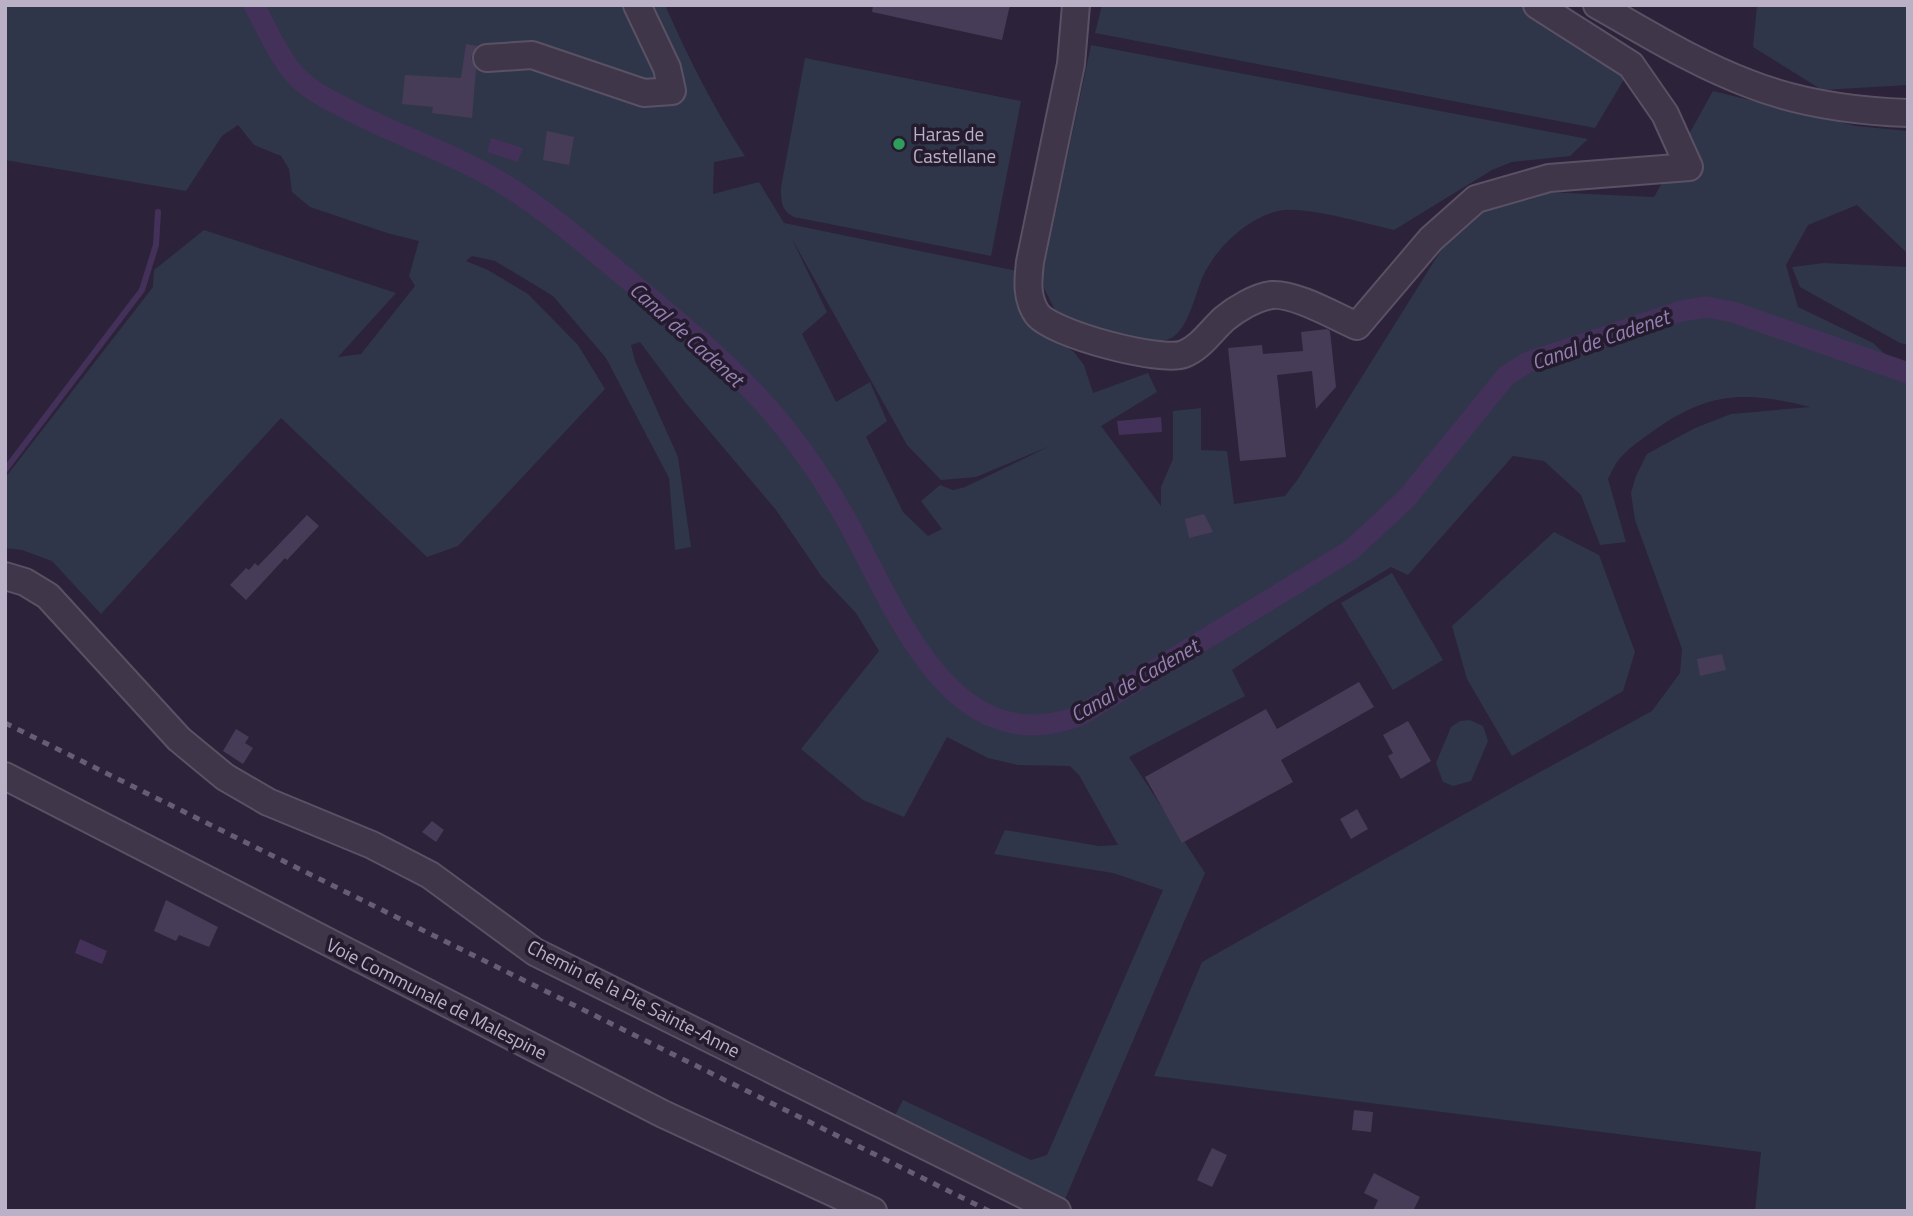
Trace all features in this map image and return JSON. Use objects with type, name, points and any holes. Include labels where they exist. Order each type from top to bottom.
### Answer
[{"type":"street","points":[[487,58],[532,55],[644,93],[672,91],[667,68],[637,5]]},
{"type":"street","points":[[1076,5],[1071,64],[1030,262],[1028,281],[1032,305],[1039,316],[1053,327],[1086,339],[1166,355],[1183,355],[1206,340],[1225,319],[1254,301],[1273,295],[1295,299],[1357,326],[1431,239],[1476,199],[1549,178],[1689,167],[1665,114],[1631,65],[1537,5]]},
{"type":"street","points":[[1597,5],[1691,58],[1750,85],[1800,100],[1859,111],[1908,113]]},
{"type":"street","name":"Chemin de la Pie Sainte-Anne","points":[[5,576],[25,582],[48,596],[179,739],[225,777],[268,802],[372,845],[430,875],[535,952],[1057,1211]]},
{"type":"street","name":"Voie Communale de Malespine","points":[[5,776],[663,1114],[873,1211]]},
{"type":"shaded area","points":[[5,5],[665,5],[702,82],[745,156],[714,162],[713,194],[759,182],[784,223],[1017,271],[1036,328],[1074,352],[1084,365],[1093,393],[1148,373],[1157,392],[1101,426],[1161,506],[1161,487],[1173,459],[1173,411],[1201,408],[1201,450],[1227,451],[1234,504],[1285,496],[1453,231],[1486,208],[1545,192],[1654,197],[1713,91],[1856,126],[1908,131],[1908,254],[1857,205],[1808,225],[1786,265],[1798,307],[1873,343],[1908,375],[1908,1211],[1755,1211],[1761,1152],[1154,1076],[1202,962],[1652,711],[1680,673],[1682,649],[1635,520],[1631,493],[1647,454],[1695,428],[1731,414],[1810,407],[1767,398],[1712,401],[1676,416],[1643,438],[1620,458],[1608,479],[1626,542],[1600,545],[1581,495],[1544,461],[1513,456],[1408,575],[1391,567],[1328,605],[1232,670],[1245,696],[1129,757],[1205,873],[1062,1206],[892,1121],[903,1100],[1031,1160],[1047,1155],[1163,890],[1113,873],[994,854],[1005,830],[1099,846],[1118,845],[1079,775],[1070,766],[1018,765],[988,758],[947,737],[904,817],[863,800],[801,749],[879,651],[856,613],[822,577],[776,510],[684,401],[640,342],[631,345],[635,361],[678,457],[691,547],[675,550],[669,478],[606,358],[553,296],[495,261],[472,256],[466,261],[488,270],[528,294],[578,345],[605,389],[458,546],[427,557],[281,418],[101,614],[52,561],[22,550],[5,548],[5,478],[153,287],[154,270],[204,230],[396,293],[338,357],[361,354],[415,286],[409,276],[419,241],[310,207],[292,192],[289,169],[281,156],[254,145],[238,125],[222,136],[186,191],[5,160]],"holes":[[[792,239],[907,445],[941,480],[976,477],[1050,446],[965,487],[953,490],[940,485],[921,501],[942,529],[928,536],[903,512],[866,437],[887,421],[870,382],[836,402],[802,334],[827,312]]]},
{"type":"shaded area","points":[[1102,5],[1524,5],[1629,71],[1595,128],[1095,33]]},
{"type":"shaded area","points":[[1757,5],[1908,5],[1908,85],[1822,90],[1753,47]]},
{"type":"shaded area","points":[[1091,45],[1588,139],[1570,156],[1512,162],[1492,170],[1394,230],[1303,211],[1278,211],[1266,215],[1244,227],[1216,255],[1203,276],[1186,322],[1180,330],[1167,340],[1144,339],[1112,332],[1057,314],[1044,288],[1043,272]]},
{"type":"shaded area","points":[[805,58],[1021,101],[991,256],[794,217],[786,212],[781,187]]},
{"type":"shaded area","points":[[491,138],[523,148],[518,162],[487,152]]},
{"type":"shaded area","points":[[1824,263],[1908,267],[1908,345],[1800,287],[1792,267]]},
{"type":"shaded area","points":[[1161,417],[1162,432],[1119,435],[1117,421]]},
{"type":"shaded area","points":[[1554,532],[1599,555],[1635,652],[1623,691],[1512,756],[1467,679],[1452,626]]},
{"type":"shaded area","points":[[1392,573],[1443,660],[1393,690],[1341,603]]},
{"type":"shaded area","points":[[1470,720],[1483,726],[1488,741],[1471,781],[1453,786],[1443,782],[1436,763],[1451,727],[1460,721]]},
{"type":"shaded area","points":[[80,939],[107,951],[102,964],[75,953]]},
{"type":"building","points":[[873,5],[1010,5],[1002,40],[872,12]]},
{"type":"building","points":[[466,44],[477,46],[471,58],[476,69],[472,118],[432,113],[433,107],[402,104],[405,75],[461,78]]},
{"type":"building","points":[[547,131],[574,137],[569,165],[543,160]]},
{"type":"building","points":[[1327,329],[1330,331],[1336,387],[1316,409],[1312,371],[1277,375],[1286,457],[1240,461],[1228,348],[1262,345],[1263,354],[1303,351],[1301,332]]},
{"type":"building","points":[[1204,514],[1213,532],[1189,538],[1185,519]]},
{"type":"building","points":[[307,515],[319,526],[246,600],[230,585],[246,568],[249,570],[255,563],[258,566]]},
{"type":"building","points":[[1722,654],[1726,670],[1700,676],[1697,659]]},
{"type":"building","points":[[1359,682],[1374,707],[1281,760],[1293,782],[1182,843],[1145,777],[1266,709],[1277,729]]},
{"type":"building","points":[[1408,721],[1431,761],[1401,779],[1388,756],[1393,753],[1383,735]]},
{"type":"building","points":[[236,729],[249,737],[245,743],[253,748],[243,764],[223,751]]},
{"type":"building","points":[[1357,809],[1368,829],[1351,839],[1340,819]]},
{"type":"building","points":[[432,821],[444,830],[436,842],[422,832]]},
{"type":"building","points":[[166,900],[218,927],[209,947],[179,935],[176,941],[154,931]]},
{"type":"building","points":[[1354,1110],[1373,1112],[1371,1132],[1352,1130]]},
{"type":"building","points":[[1212,1148],[1227,1155],[1212,1187],[1197,1180]]},
{"type":"building","points":[[1374,1173],[1420,1197],[1413,1211],[1373,1211],[1378,1200],[1364,1193]]},
{"type":"waterway","name":"Canal de Cadenet","points":[[254,5],[286,63],[310,88],[366,119],[484,172],[518,193],[595,252],[729,367],[773,414],[818,473],[908,634],[933,669],[962,698],[995,718],[1034,725],[1079,716],[1351,550],[1406,499],[1506,376],[1526,363],[1681,311],[1707,307],[1733,312],[1908,373]]},
{"type":"waterway","points":[[5,470],[142,290],[156,245],[158,212]]},
{"type":"railway","points":[[5,723],[989,1211]]},
{"type":"place","name":"Haras de Castellane","points":[[899,144]]}]
